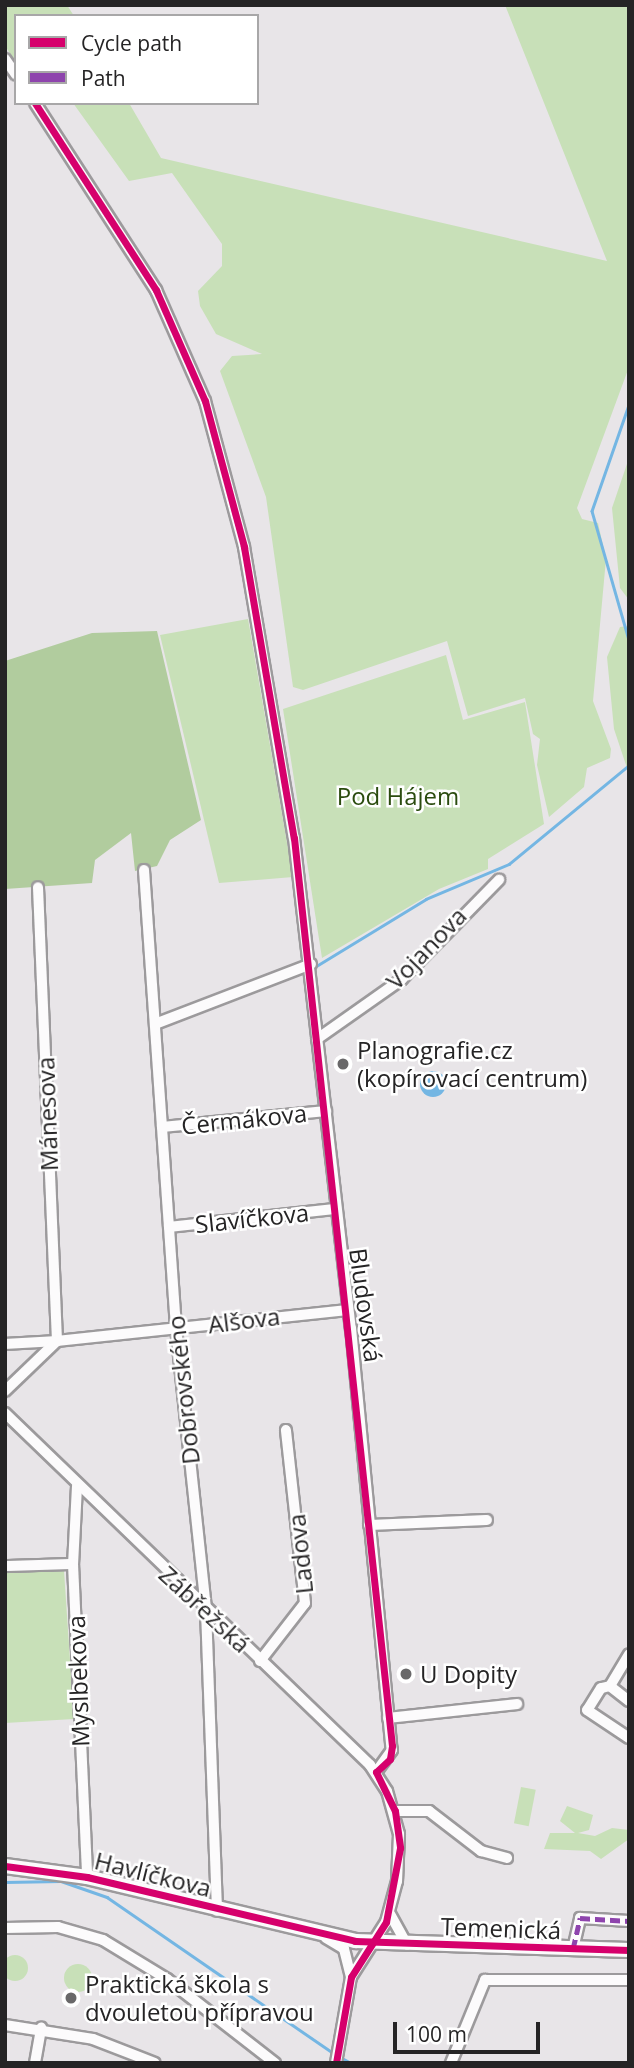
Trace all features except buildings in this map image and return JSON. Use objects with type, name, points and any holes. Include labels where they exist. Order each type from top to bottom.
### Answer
[{"type":"street","name":"Bludovská","points":[[36,105],[149,279],[205,401],[244,547],[294,838],[311,964],[392,1755],[376,1772]]},
{"type":"street","name":"Dobrovského","points":[[144,870],[176,1328],[206,1610],[217,1801],[217,1911]]},
{"type":"street","name":"Vojanova","points":[[317,1039],[402,979],[499,880]]},
{"type":"street","name":"Mánesova","points":[[38,887],[57,1340]]},
{"type":"street","points":[[155,1024],[311,964]]},
{"type":"street","name":"Čermákova","points":[[162,1127],[326,1111]]},
{"type":"street","name":"Slavíčkova","points":[[169,1227],[334,1209]]},
{"type":"street","name":"Alšova","points":[[5,1344],[348,1310]]},
{"type":"street","points":[[5,1391],[57,1340]]},
{"type":"street","name":"Zábřežská","points":[[5,1413],[77,1486],[376,1772],[395,1811]]},
{"type":"street","name":"Ladova","points":[[260,1661],[305,1603],[286,1430]]},
{"type":"street","name":"Myslbekova","points":[[77,1486],[73,1564],[87,1877]]},
{"type":"street","points":[[369,1525],[487,1520]]},
{"type":"street","points":[[5,1566],[73,1564]]},
{"type":"street","points":[[629,1654],[610,1686],[590,1699],[588,1715],[629,1738]]},
{"type":"street","points":[[610,1686],[629,1701]]},
{"type":"street","points":[[388,1718],[517,1704]]},
{"type":"street","points":[[336,2057],[351,1978],[389,1912],[400,1861],[395,1811],[429,1811],[481,1851],[507,1858]]},
{"type":"street","name":"Havlíčkova","points":[[5,1866],[87,1877],[217,1911],[321,1935],[373,1943]]},
{"type":"street","points":[[389,1912],[407,1945]]},
{"type":"street","name":"Temenická","points":[[573,1949],[573,1926],[580,1918],[629,1921]]},
{"type":"street","points":[[5,1928],[58,1927],[103,1940],[167,1979],[275,2063]]},
{"type":"street","points":[[321,1935],[344,1949],[351,1978]]},
{"type":"street","name":"Temenická","points":[[373,1943],[629,1950]]},
{"type":"street","points":[[451,2063],[485,1980],[629,1980]]},
{"type":"street","points":[[5,2025],[41,2028],[93,2039],[155,2063]]},
{"type":"street","points":[[35,2063],[41,2028]]},
{"type":"green space","points":[[5,5],[67,5],[73,14],[14,14],[14,59],[5,46]]},
{"type":"green space","points":[[505,5],[629,5],[629,367],[577,508],[582,519],[598,523],[606,559],[593,701],[611,749],[610,758],[587,768],[584,787],[549,817],[537,765],[540,739],[533,734],[525,698],[468,716],[447,641],[303,690],[293,687],[266,497],[220,371],[232,356],[262,354],[216,334],[200,306],[198,291],[222,266],[222,244],[172,173],[129,181],[74,105],[130,105],[161,158],[607,261]]},
{"type":"green space","points":[[629,458],[629,600],[620,588],[612,508]]},
{"type":"green space","points":[[248,619],[293,877],[219,883],[160,635]]},
{"type":"green space","points":[[629,626],[629,774],[614,729],[607,657],[620,627]]},
{"type":"green space","points":[[157,631],[201,820],[170,840],[157,866],[135,871],[131,833],[95,860],[92,883],[5,889],[5,661],[92,633]]},
{"type":"green space","name":"Pod Hájem","points":[[446,655],[463,720],[525,702],[544,824],[488,859],[488,869],[439,889],[322,958],[283,709]]},
{"type":"green space","points":[[64,1571],[74,1719],[5,1723],[5,1573]]},
{"type":"green space","points":[[521,1787],[536,1790],[529,1826],[514,1823]]},
{"type":"green space","points":[[567,1806],[593,1815],[589,1830],[578,1833],[595,1836],[612,1828],[629,1830],[629,1839],[601,1859],[590,1851],[544,1849],[550,1833],[575,1833],[560,1821]]},
{"type":"green space","points":[[15,1955],[24,1959],[28,1968],[24,1977],[15,1981],[6,1977],[2,1968],[6,1959]]},
{"type":"green space","points":[[78,1964],[88,1968],[92,1978],[88,1988],[78,1992],[68,1988],[64,1978],[68,1968]]},
{"type":"water","points":[[433,1071],[442,1075],[446,1084],[442,1093],[433,1097],[424,1093],[420,1084],[424,1075]]},
{"type":"waterway","points":[[629,405],[592,511],[629,640]]},
{"type":"waterway","points":[[313,968],[426,899],[509,864],[629,765]]},
{"type":"waterway","points":[[5,1882],[61,1881],[107,1897],[336,2055]]},
{"type":"waterway","points":[[342,2058],[351,2063]]},
{"type":"marked path","points":[[573,1949],[580,1918],[629,1921]]},
{"type":"cycle path","points":[[36,105],[156,290],[205,401],[244,547],[294,838],[392,1746],[390,1759],[376,1772],[395,1811],[400,1848],[386,1922],[351,1977],[336,2063]]},
{"type":"cycle path","points":[[5,1866],[87,1877],[355,1941],[629,1950]]},
{"type":"place","name":"Planografie.cz (kopírovací centrum)","points":[[343,1064]]},
{"type":"place","name":"U Dopity","points":[[406,1674]]},
{"type":"place","name":"Praktická škola s dvouletou přípravou","points":[[71,1998]]}]
